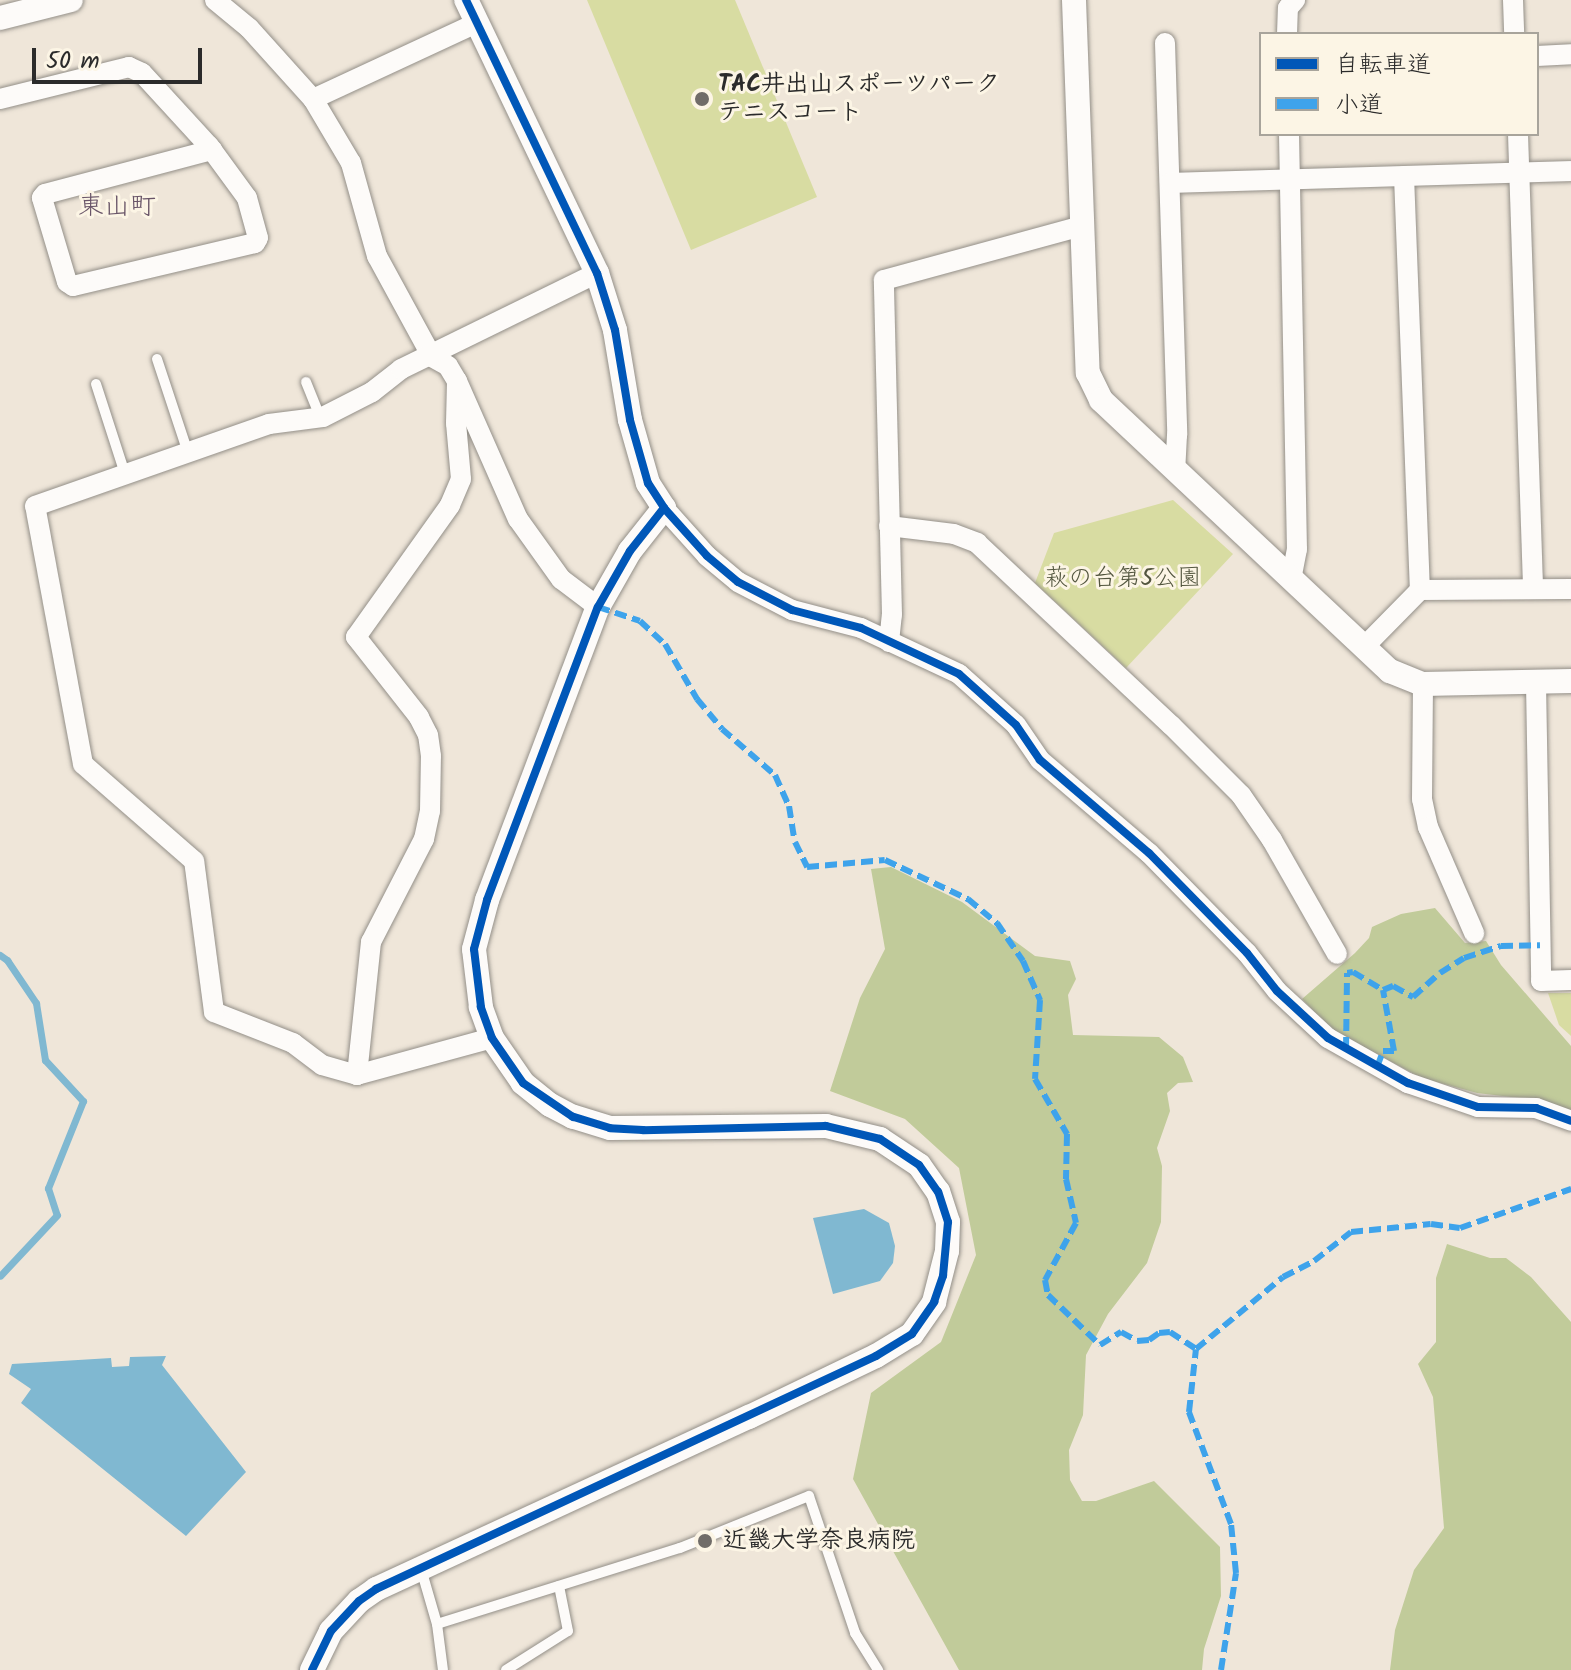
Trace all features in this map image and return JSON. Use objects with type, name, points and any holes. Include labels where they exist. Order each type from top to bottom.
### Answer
[{"type":"street","points":[[0,18],[71,0]]},
{"type":"street","points":[[215,0],[249,28],[313,99],[351,163],[377,256],[432,357],[448,366],[457,381],[518,519],[561,579],[598,607]]},
{"type":"street","points":[[466,0],[597,273],[615,330],[633,433],[648,483],[664,508],[707,556],[738,582],[792,610],[861,628],[959,674],[1005,715],[1040,760],[1149,853],[1247,953],[1277,991],[1328,1038],[1408,1083],[1478,1107],[1536,1108],[1571,1121]]},
{"type":"street","points":[[1074,0],[1088,373],[1101,400],[1390,671],[1423,684],[1571,681]]},
{"type":"street","points":[[1287,32],[1288,8],[1295,0]]},
{"type":"street","points":[[1513,0],[1514,32]]},
{"type":"street","points":[[313,99],[477,23]]},
{"type":"street","points":[[1165,43],[1175,470]]},
{"type":"street","points":[[1539,56],[1571,54]]},
{"type":"street","points":[[0,99],[129,67],[142,73],[212,150],[247,198],[258,238],[255,243],[73,286],[67,282],[42,198],[45,194],[212,150]]},
{"type":"street","points":[[1289,136],[1297,549],[1291,580]]},
{"type":"street","points":[[1518,136],[1533,589]]},
{"type":"street","points":[[1170,183],[1571,171]]},
{"type":"street","points":[[1404,176],[1420,590]]},
{"type":"street","points":[[889,642],[892,615],[884,280],[1081,226]]},
{"type":"street","points":[[492,1038],[357,1075],[322,1065],[293,1043],[214,1012],[194,861],[83,764],[35,506],[283,419],[320,417],[372,392],[401,369],[432,357],[597,273]]},
{"type":"street","points":[[357,1075],[359,1030],[371,942],[424,839],[430,811],[431,756],[424,726],[356,637],[443,515],[461,479],[456,423],[457,381]]},
{"type":"street","points":[[312,1670],[331,1631],[359,1601],[876,1356],[912,1334],[934,1302],[947,1251],[948,1222],[938,1192],[919,1165],[880,1139],[826,1126],[610,1128],[573,1117],[550,1105],[523,1083],[492,1038],[481,1007],[474,949],[487,900],[598,607],[630,551],[664,508]]},
{"type":"street","points":[[889,526],[954,534],[977,543],[1171,725],[1241,795],[1272,840],[1337,954]]},
{"type":"street","points":[[1363,648],[1420,590],[1571,589]]},
{"type":"street","points":[[1536,683],[1541,981],[1571,980]]},
{"type":"street","points":[[1423,684],[1422,799],[1428,827],[1474,933]]},
{"type":"lane","points":[[157,359],[188,453]]},
{"type":"lane","points":[[306,382],[320,417]]},
{"type":"lane","points":[[96,384],[125,474]]},
{"type":"lane","points":[[437,1624],[680,1548],[809,1496],[855,1633],[878,1670]]},
{"type":"lane","points":[[421,1569],[437,1624],[443,1670]]},
{"type":"lane","points":[[506,1670],[568,1631],[559,1586]]},
{"type":"green space","name":"TAC井出山スポーツパーク テニスコート","points":[[587,0],[735,0],[817,197],[691,250]]},
{"type":"green space","name":"萩の台第5公園","points":[[1173,500],[1233,554],[1126,668],[1035,583],[1054,533]]},
{"type":"green space","points":[[891,867],[962,902],[1035,956],[1070,961],[1076,979],[1068,995],[1073,1035],[1159,1037],[1183,1057],[1193,1082],[1178,1083],[1167,1093],[1170,1111],[1157,1148],[1162,1166],[1161,1222],[1147,1263],[1108,1314],[1086,1355],[1083,1415],[1069,1450],[1070,1480],[1082,1501],[1096,1501],[1154,1481],[1220,1547],[1221,1596],[1204,1649],[1202,1670],[959,1670],[853,1479],[871,1393],[941,1342],[976,1255],[959,1168],[905,1119],[830,1091],[860,998],[885,949],[871,869]]},
{"type":"green space","points":[[1435,908],[1465,943],[1486,941],[1501,965],[1571,1046],[1571,1113],[1536,1100],[1477,1093],[1422,1078],[1333,1031],[1302,999],[1355,953],[1369,938],[1372,927],[1401,914]]},
{"type":"green space","points":[[1548,993],[1571,993],[1571,1036],[1559,1025]]},
{"type":"green space","points":[[1447,1244],[1490,1258],[1506,1258],[1531,1277],[1571,1322],[1571,1670],[1390,1670],[1395,1630],[1414,1570],[1444,1528],[1433,1397],[1418,1364],[1436,1342],[1436,1278]]},
{"type":"water","points":[[864,1209],[889,1223],[895,1246],[893,1263],[880,1281],[833,1294],[813,1218]]},
{"type":"water","points":[[166,1356],[162,1365],[246,1472],[186,1536],[21,1403],[31,1389],[9,1374],[12,1364],[111,1358],[112,1367],[129,1366],[130,1357]]},
{"type":"waterway","points":[[0,955],[7,960],[36,1003],[45,1060],[83,1101],[48,1188],[57,1215],[0,1276]]},
{"type":"marked path","points":[[598,607],[640,621],[665,644],[697,699],[722,729],[775,775],[789,806],[795,842],[807,867],[885,860],[968,899],[997,923],[1023,961],[1040,1000],[1035,1079],[1067,1134],[1066,1179],[1076,1223],[1045,1280],[1048,1295],[1100,1345],[1121,1332],[1137,1341],[1170,1332],[1196,1349]]},
{"type":"marked path","points":[[1346,1049],[1347,973],[1353,972],[1383,990],[1393,986],[1413,997],[1440,973],[1464,958],[1501,946],[1540,945]]},
{"type":"marked path","points":[[1377,1067],[1383,1051],[1394,1051],[1383,990]]},
{"type":"marked path","points":[[1221,1670],[1236,1573],[1231,1524],[1189,1412],[1196,1349],[1283,1277],[1314,1261],[1351,1232],[1431,1224],[1460,1228],[1571,1189]]},
{"type":"cycle path","points":[[466,0],[597,273],[615,330],[630,420],[648,483],[664,508],[707,556],[738,582],[792,610],[861,628],[959,674],[1016,725],[1040,760],[1149,853],[1247,953],[1277,991],[1328,1038],[1408,1083],[1478,1107],[1536,1108],[1571,1121]]},
{"type":"cycle path","points":[[312,1670],[331,1631],[359,1601],[376,1589],[876,1356],[912,1334],[934,1302],[943,1276],[948,1222],[938,1192],[919,1165],[880,1139],[826,1126],[610,1128],[573,1117],[523,1083],[492,1038],[481,1007],[474,949],[487,900],[598,607],[630,551],[664,508]]},
{"type":"place","name":"TAC井出山スポーツパーク テニスコート","points":[[702,99]]},
{"type":"place","name":"近畿大学奈良病院","points":[[705,1541]]},
{"type":"district","name":"東山町","points":[[117,208]]}]
